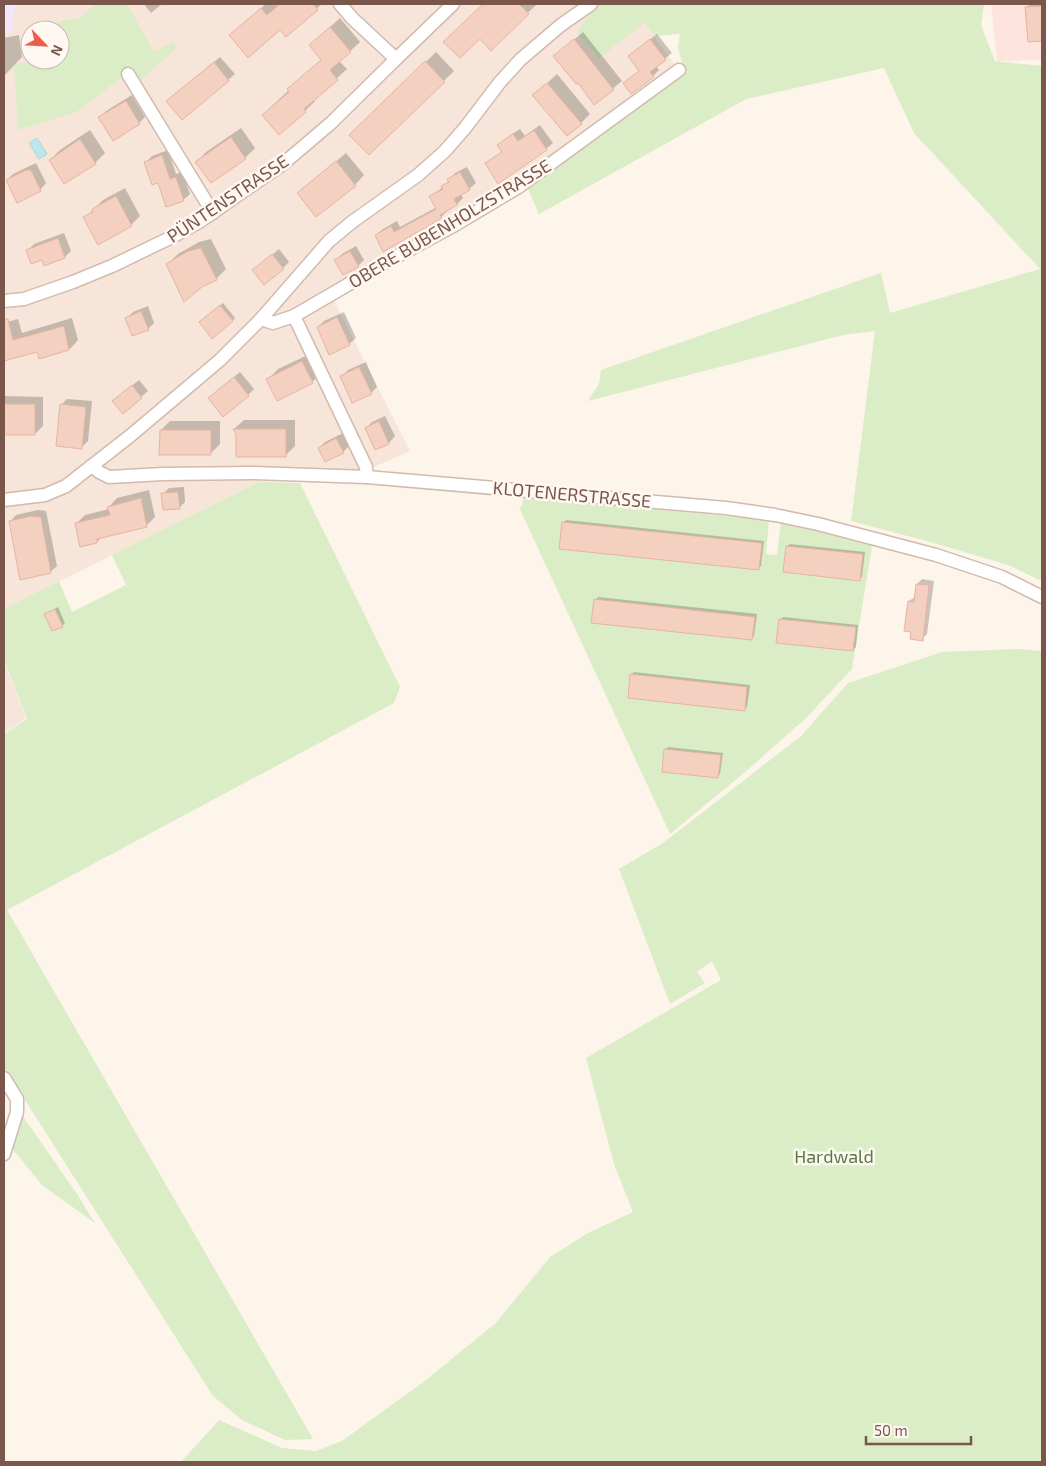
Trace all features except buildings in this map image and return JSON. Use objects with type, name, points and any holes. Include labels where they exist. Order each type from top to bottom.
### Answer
[{"type":"street","points":[[340,4],[352,18],[396,59]]},
{"type":"street","name":"PÜNTENSTRASSE","points":[[4,301],[24,299],[112,266],[172,237],[213,213],[284,163],[332,122],[453,4]]},
{"type":"street","points":[[4,500],[45,495],[66,486],[231,351],[329,241],[352,222],[418,175],[445,151],[500,82],[521,59],[561,25],[591,4]]},
{"type":"street","name":"OBERE BUBENHOLZSTRASSE","points":[[260,320],[273,323],[294,316],[453,226],[520,186],[679,70]]},
{"type":"street","points":[[128,74],[213,213]]},
{"type":"street","points":[[294,316],[366,467],[367,477]]},
{"type":"street","name":"KLOTENERSTRASSE","points":[[92,466],[109,477],[163,474],[254,473],[367,477],[726,508],[818,524],[936,555],[1002,577],[1042,597]]},
{"type":"street","points":[[4,1078],[17,1099],[17,1112],[4,1154]]},
{"type":"shaded area","points":[[4,4],[601,4],[593,9],[644,23],[678,69],[516,191],[332,297],[410,451],[358,474],[259,482],[4,609]]},
{"type":"shaded area","points":[[4,4],[16,4],[11,33],[4,34]]},
{"type":"shaded area","points":[[991,4],[1042,4],[1042,60],[997,61]]},
{"type":"shaded area","points":[[4,661],[26,718],[4,733]]},
{"type":"green space","points":[[96,4],[127,4],[154,52],[173,42],[176,48],[137,84],[129,72],[76,112],[18,130],[14,64],[20,64],[20,70],[70,70],[70,20],[64,20],[79,19]]},
{"type":"green space","points":[[601,4],[984,4],[981,25],[995,61],[1042,66],[1042,581],[1008,565],[851,521],[875,331],[843,335],[588,401],[599,384],[601,370],[881,273],[890,313],[1040,269],[914,133],[884,68],[746,99],[539,214],[527,187],[685,73],[678,48],[680,34],[654,36],[644,23],[599,58],[577,33],[593,9]]},
{"type":"green space","points":[[259,482],[300,483],[400,687],[394,703],[7,910],[313,1439],[285,1440],[242,1420],[213,1396],[4,1067],[4,734],[27,719],[4,659],[4,609],[59,581],[72,612],[126,585],[112,555]]},
{"type":"green space","points":[[523,497],[769,520],[766,554],[777,555],[781,522],[872,546],[852,669],[805,719],[744,773],[670,834],[519,507],[522,506]]},
{"type":"green space","name":"Hardwald","points":[[1019,649],[1042,651],[1042,1462],[181,1462],[219,1420],[282,1448],[316,1451],[342,1441],[422,1383],[496,1323],[550,1257],[588,1233],[633,1212],[614,1164],[586,1058],[721,980],[712,961],[697,972],[705,983],[670,1004],[619,869],[663,843],[801,736],[848,683],[942,652]]},
{"type":"green space","points":[[22,1115],[95,1223],[42,1185],[11,1147]]},
{"type":"water","points":[[37,138],[47,154],[39,159],[29,143]]}]
